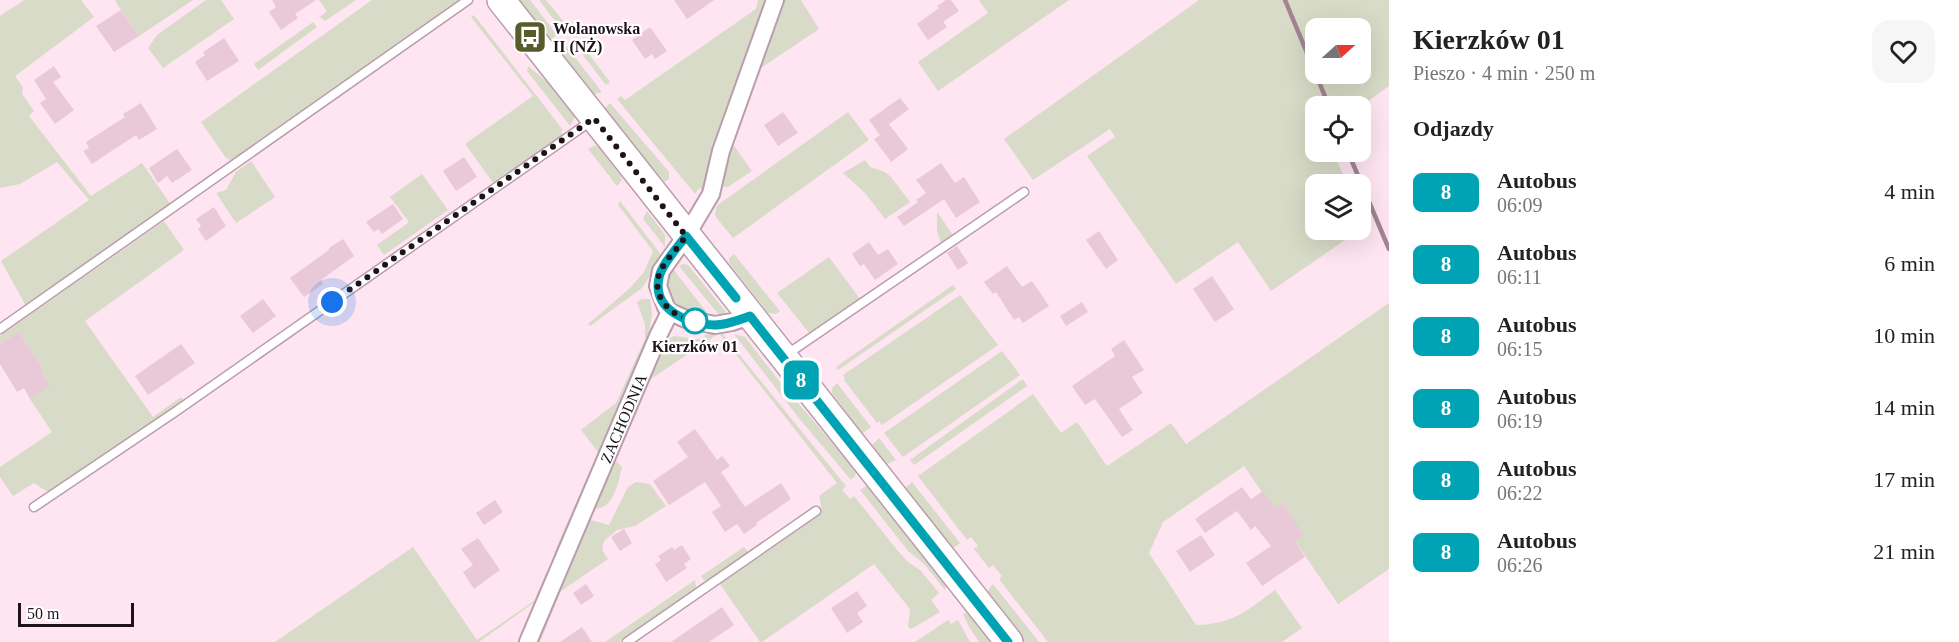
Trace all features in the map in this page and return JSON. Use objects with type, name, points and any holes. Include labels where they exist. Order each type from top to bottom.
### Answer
[{"type":"main road","points":[[501,0],[1008,642]]},
{"type":"street","points":[[750,316],[715,325],[686,320],[670,312],[660,295],[658,286],[661,271],[711,195],[721,151],[775,0]]},
{"type":"street","name":"ZACHODNIA","points":[[528,642],[670,312]]},
{"type":"lane","points":[[0,329],[468,0]]},
{"type":"lane","points":[[34,507],[175,412],[594,118]]},
{"type":"lane","points":[[783,357],[1024,192]]},
{"type":"lane","points":[[627,642],[816,511]]},
{"type":"green space","points":[[24,0],[81,0],[94,17],[15,76],[23,87],[22,94],[34,111],[29,116],[91,196],[142,163],[171,205],[26,306],[1,261],[89,200],[57,162],[20,184],[0,188],[0,16]]},
{"type":"green space","points":[[193,0],[139,36],[115,1]]},
{"type":"green space","points":[[206,0],[221,0],[234,19],[163,68],[148,48],[157,35]]},
{"type":"green space","points":[[319,0],[356,0],[325,21],[320,17],[327,11]]},
{"type":"green space","points":[[372,0],[458,0],[459,2],[239,155],[231,160],[226,158],[201,122]]},
{"type":"green space","points":[[517,0],[530,0],[557,35],[550,40],[546,39]]},
{"type":"green space","points":[[539,0],[546,0],[564,22],[572,23],[562,30]]},
{"type":"green space","points":[[758,0],[770,0],[719,132],[707,183],[695,194],[617,99],[621,96],[625,100],[756,9]]},
{"type":"green space","points":[[781,0],[801,0],[819,29],[761,68],[732,143],[752,171],[728,187],[724,187],[721,184],[724,159]]},
{"type":"green space","points":[[979,0],[1069,0],[938,91],[918,62],[988,13]]},
{"type":"green space","points":[[1199,0],[1389,0],[1389,86],[1371,99],[1371,96],[1305,96],[1305,162],[1337,162],[1343,174],[1305,174],[1305,240],[1345,240],[1271,291],[1238,242],[1176,284],[1087,156],[1115,137],[1110,129],[1033,180],[1004,139]]},
{"type":"green space","points":[[474,15],[563,130],[561,132],[563,135],[494,184],[465,144],[533,96],[471,17]]},
{"type":"green space","points":[[313,22],[317,27],[258,70],[254,64]]},
{"type":"green space","points":[[576,37],[610,82],[606,85],[572,41]]},
{"type":"green space","points":[[566,46],[602,92],[592,95],[559,52]]},
{"type":"green space","points":[[528,66],[551,85],[575,117],[570,126],[527,71]]},
{"type":"green space","points":[[610,103],[669,172],[669,179],[665,182],[604,109]]},
{"type":"green space","points":[[848,112],[869,140],[733,238],[715,216],[719,204]]},
{"type":"green space","points":[[595,145],[599,147],[621,177],[622,180],[617,186],[588,149]]},
{"type":"green space","points":[[865,160],[870,167],[885,172],[891,177],[910,202],[885,219],[865,193],[843,173]]},
{"type":"green space","points":[[251,161],[275,197],[236,223],[216,193],[226,190],[236,172]]},
{"type":"green space","points":[[422,174],[448,210],[384,255],[377,245],[409,222],[390,197]]},
{"type":"green space","points":[[620,201],[662,256],[642,288],[590,326],[588,324],[630,288],[644,272],[653,251],[618,205]]},
{"type":"green space","points":[[647,211],[665,235],[665,247],[643,219]]},
{"type":"green space","points":[[937,212],[953,235],[941,243],[937,231]]},
{"type":"green space","points":[[164,221],[184,250],[85,321],[153,417],[181,397],[184,401],[53,490],[46,491],[34,483],[13,496],[0,477],[0,467],[52,432],[30,399],[49,386],[41,373],[44,370],[19,332],[0,344],[0,336]]},
{"type":"green space","points":[[734,254],[780,311],[776,314],[768,313],[729,263],[729,258]]},
{"type":"green space","points":[[829,257],[860,299],[810,334],[777,293]]},
{"type":"green space","points":[[688,265],[726,312],[719,315],[679,266]]},
{"type":"green space","points":[[673,269],[709,315],[690,310],[674,302],[667,289]]},
{"type":"green space","points":[[953,285],[956,289],[838,370],[836,367]]},
{"type":"green space","points":[[960,295],[998,345],[882,425],[879,421],[877,423],[844,380],[843,375]]},
{"type":"green space","points":[[650,299],[652,314],[647,345],[558,553],[554,553],[598,452],[581,430],[616,403],[645,339],[645,325],[637,302]]},
{"type":"green space","points":[[1389,303],[1389,569],[1338,604],[1244,466],[1163,522],[1149,553],[1196,625],[1230,619],[1275,590],[1302,628],[1282,642],[1048,642],[999,579],[1002,576],[993,565],[989,568],[974,549],[978,546],[971,537],[967,540],[918,476],[1033,394],[1061,433],[1077,422],[1107,466],[1171,423],[1186,444]]},
{"type":"green space","points":[[721,332],[846,486],[842,490],[850,499],[854,496],[898,551],[921,571],[939,593],[931,600],[940,612],[911,629],[908,627],[910,609],[874,564],[760,642],[720,584],[817,517],[821,510],[819,496],[837,483],[719,333],[648,381],[622,444],[620,441],[664,337],[667,340],[674,336],[704,340],[705,335]]},
{"type":"green space","points":[[734,334],[745,337],[856,471],[851,480],[798,417]]},
{"type":"green space","points":[[1002,351],[1020,375],[903,457],[884,433]]},
{"type":"green space","points":[[1023,379],[1027,386],[914,465],[910,460]]},
{"type":"green space","points":[[837,383],[871,427],[863,433],[832,393],[832,388]]},
{"type":"green space","points":[[879,438],[896,460],[885,465],[871,446]]},
{"type":"green space","points":[[615,460],[622,467],[617,487],[607,504],[595,509]]},
{"type":"green space","points":[[636,482],[650,484],[666,506],[635,526],[617,530],[604,541],[602,550],[608,559],[561,591],[540,642],[535,642],[587,519],[609,525],[628,487]]},
{"type":"green space","points":[[912,482],[960,543],[955,547],[949,547],[905,490]]},
{"type":"green space","points":[[866,486],[870,488],[946,585],[945,590],[924,564],[908,551],[860,490]]},
{"type":"green space","points":[[413,547],[477,640],[534,601],[547,571],[548,575],[539,599],[479,642],[275,642]]},
{"type":"green space","points":[[744,547],[748,552],[707,580],[701,576]]},
{"type":"green space","points":[[695,580],[696,588],[619,642],[605,642]]},
{"type":"green space","points":[[993,584],[1039,642],[1024,642],[989,598],[988,590]]},
{"type":"green space","points":[[963,614],[970,615],[991,642],[979,642],[969,627]]},
{"type":"green space","points":[[948,620],[951,624],[958,620],[970,642],[915,642]]},
{"type":"building","points":[[272,0],[316,0],[295,14],[298,18],[281,30],[269,12],[276,7]]},
{"type":"building","points":[[674,0],[714,0],[687,19]]},
{"type":"building","points":[[946,0],[951,0],[959,11],[943,22],[947,27],[928,40],[917,24]]},
{"type":"building","points":[[121,10],[139,36],[114,52],[96,26]]},
{"type":"building","points":[[650,27],[667,51],[655,59],[652,54],[645,59],[632,40]]},
{"type":"building","points":[[224,38],[239,61],[207,81],[195,62],[205,55],[203,52]]},
{"type":"building","points":[[54,66],[61,77],[53,82],[74,110],[55,124],[40,103],[46,99],[34,80]]},
{"type":"building","points":[[900,98],[909,109],[889,124],[908,149],[891,162],[874,139],[880,135],[869,120]]},
{"type":"building","points":[[141,103],[157,129],[139,140],[136,135],[92,164],[83,151],[89,148],[86,142],[125,117],[123,114]]},
{"type":"building","points":[[783,112],[798,133],[778,146],[764,125]]},
{"type":"building","points":[[177,149],[192,170],[172,183],[167,176],[158,183],[149,168]]},
{"type":"building","points":[[464,157],[477,177],[456,191],[443,171]]},
{"type":"building","points":[[941,163],[955,183],[964,177],[980,202],[956,218],[944,199],[904,226],[897,217],[918,202],[916,200],[926,193],[916,180]]},
{"type":"building","points":[[393,204],[403,219],[382,234],[378,229],[374,232],[366,222]]},
{"type":"building","points":[[214,207],[226,226],[206,241],[198,229],[201,226],[196,219]]},
{"type":"building","points":[[1099,231],[1118,260],[1106,269],[1086,240]]},
{"type":"building","points":[[343,239],[354,256],[321,280],[323,284],[304,297],[290,278]]},
{"type":"building","points":[[869,242],[878,255],[888,249],[898,264],[875,280],[864,264],[860,266],[852,254]]},
{"type":"building","points":[[957,246],[968,263],[958,270],[947,253]]},
{"type":"building","points":[[1007,266],[1022,287],[1032,281],[1049,306],[1023,323],[1019,317],[1014,320],[996,292],[993,294],[984,282]]},
{"type":"building","points":[[1212,276],[1234,309],[1215,322],[1193,289]]},
{"type":"building","points":[[263,299],[276,316],[253,333],[240,316]]},
{"type":"building","points":[[1082,302],[1088,312],[1066,326],[1060,316]]},
{"type":"building","points":[[19,332],[44,370],[41,373],[50,386],[30,399],[24,388],[17,392],[0,364],[0,344]]},
{"type":"building","points":[[1124,340],[1144,370],[1132,377],[1143,393],[1119,409],[1133,430],[1122,437],[1095,399],[1085,405],[1072,386],[1115,356],[1111,349]]},
{"type":"building","points":[[181,344],[195,363],[148,395],[135,376]]},
{"type":"building","points":[[695,429],[717,460],[722,456],[730,466],[721,472],[745,507],[781,483],[791,499],[744,534],[737,524],[725,532],[712,512],[721,506],[705,482],[669,505],[653,481],[688,457],[677,442]]},
{"type":"building","points":[[1242,487],[1251,499],[1263,491],[1275,508],[1282,503],[1304,535],[1295,541],[1305,557],[1262,586],[1246,563],[1271,546],[1255,526],[1251,530],[1237,511],[1205,533],[1195,519]]},
{"type":"building","points":[[495,500],[503,512],[484,525],[476,513]]},
{"type":"building","points":[[624,529],[632,543],[620,551],[611,537]]},
{"type":"building","points":[[1201,535],[1215,555],[1190,572],[1176,551]]},
{"type":"building","points":[[478,538],[500,570],[474,589],[463,572],[473,565],[461,549]]},
{"type":"building","points":[[682,545],[691,559],[684,564],[687,568],[666,582],[655,564],[661,560],[658,556],[672,547],[674,550]]},
{"type":"building","points":[[586,584],[594,596],[581,605],[573,593]]},
{"type":"building","points":[[857,591],[867,606],[857,613],[863,622],[847,633],[831,608]]},
{"type":"building","points":[[722,607],[734,625],[709,642],[671,642]]},
{"type":"building","points":[[582,627],[592,642],[560,642]]},
{"type":"waterway","points":[[1285,0],[1325,96]]},
{"type":"waterway","points":[[1352,162],[1389,249]]},
{"type":"bus line","name":"8","points":[[736,298],[686,236],[659,277],[658,286],[662,301],[670,312],[686,320],[715,325],[750,316],[1008,642]]},
{"type":"place","name":"Wolanowska II (NŻ)","points":[[530,37]]},
{"type":"place","name":"Kierzków 01","points":[[695,321]]},
{"type":"route","points":[[332,302],[594,118],[686,236],[661,271],[658,286],[662,301],[670,312],[686,320],[695,321]]}]
